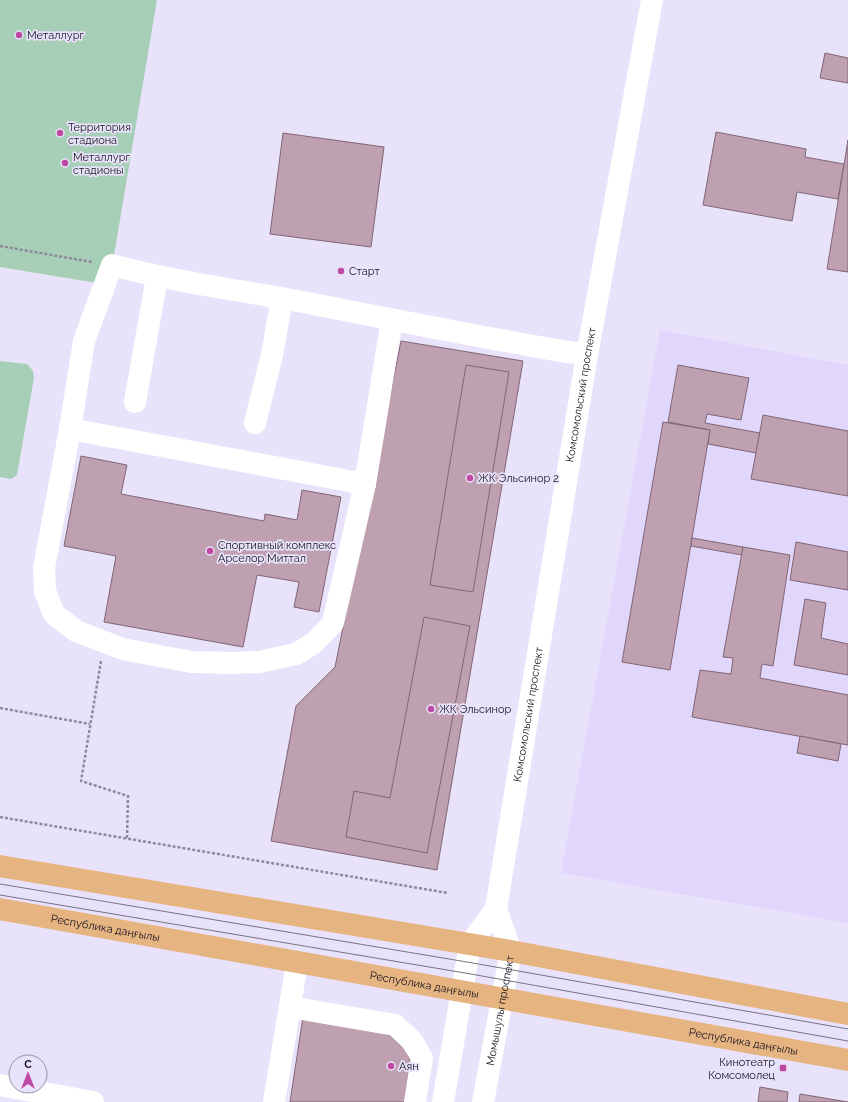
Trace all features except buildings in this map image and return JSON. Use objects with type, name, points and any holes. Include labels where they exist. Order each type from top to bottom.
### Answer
[{"type":"main road","points":[[0,866],[511,951],[848,1014]]},
{"type":"main road","name":"Республика даңғылы","points":[[0,909],[848,1060]]},
{"type":"street","name":"Комсомольский проспект","points":[[496,909],[587,354],[652,0]]},
{"type":"street","points":[[392,320],[365,484],[333,623],[314,643],[296,654],[259,662],[191,662],[123,649],[76,631],[54,614],[45,591],[44,568],[70,429],[84,341],[112,265],[157,277],[282,298],[392,320],[587,354]]},
{"type":"street","points":[[135,402],[157,277]]},
{"type":"street","points":[[255,423],[272,355],[282,298]]},
{"type":"street","points":[[70,429],[365,484]]},
{"type":"street","points":[[443,1102],[470,944],[496,909]]},
{"type":"street","name":"Момышулы проспект","points":[[483,1102],[511,951],[496,909]]},
{"type":"street","points":[[274,1102],[298,963]]},
{"type":"street","points":[[290,1007],[395,1025],[412,1041],[422,1058],[415,1102]]},
{"type":"street","points":[[0,1085],[93,1102]]},
{"type":"path","points":[[0,246],[112,265]]},
{"type":"path","points":[[104,641],[81,781],[128,796],[127,839]]},
{"type":"path","points":[[0,708],[90,724]]},
{"type":"path","points":[[0,817],[448,893]]},
{"type":"shaded area","points":[[660,330],[848,365],[848,923],[561,873]]},
{"type":"green space","name":"Металлург стадионы","points":[[0,0],[157,0],[109,285],[0,267]]},
{"type":"green space","points":[[0,361],[27,364],[33,371],[34,378],[17,475],[11,479],[0,477]]},
{"type":"tram line","points":[[0,884],[467,962],[848,1029]]},
{"type":"tram line","points":[[0,895],[465,973],[848,1041]]},
{"type":"place","name":"Металлург","points":[[19,35]]},
{"type":"place","name":"Территория стадиона","points":[[60,133]]},
{"type":"place","name":"Металлург стадионы","points":[[65,163]]},
{"type":"place","name":"Старт","points":[[341,271]]},
{"type":"place","name":"ЖК Эльсинор 2","points":[[470,478]]},
{"type":"place","name":"Спортивный комплекс Арселор Миттал","points":[[210,551]]},
{"type":"place","name":"ЖК Эльсинор","points":[[431,709]]},
{"type":"place","name":"Аян","points":[[391,1066]]},
{"type":"place","name":"Кинотеатр Комсомолец","points":[[783,1068]]}]
